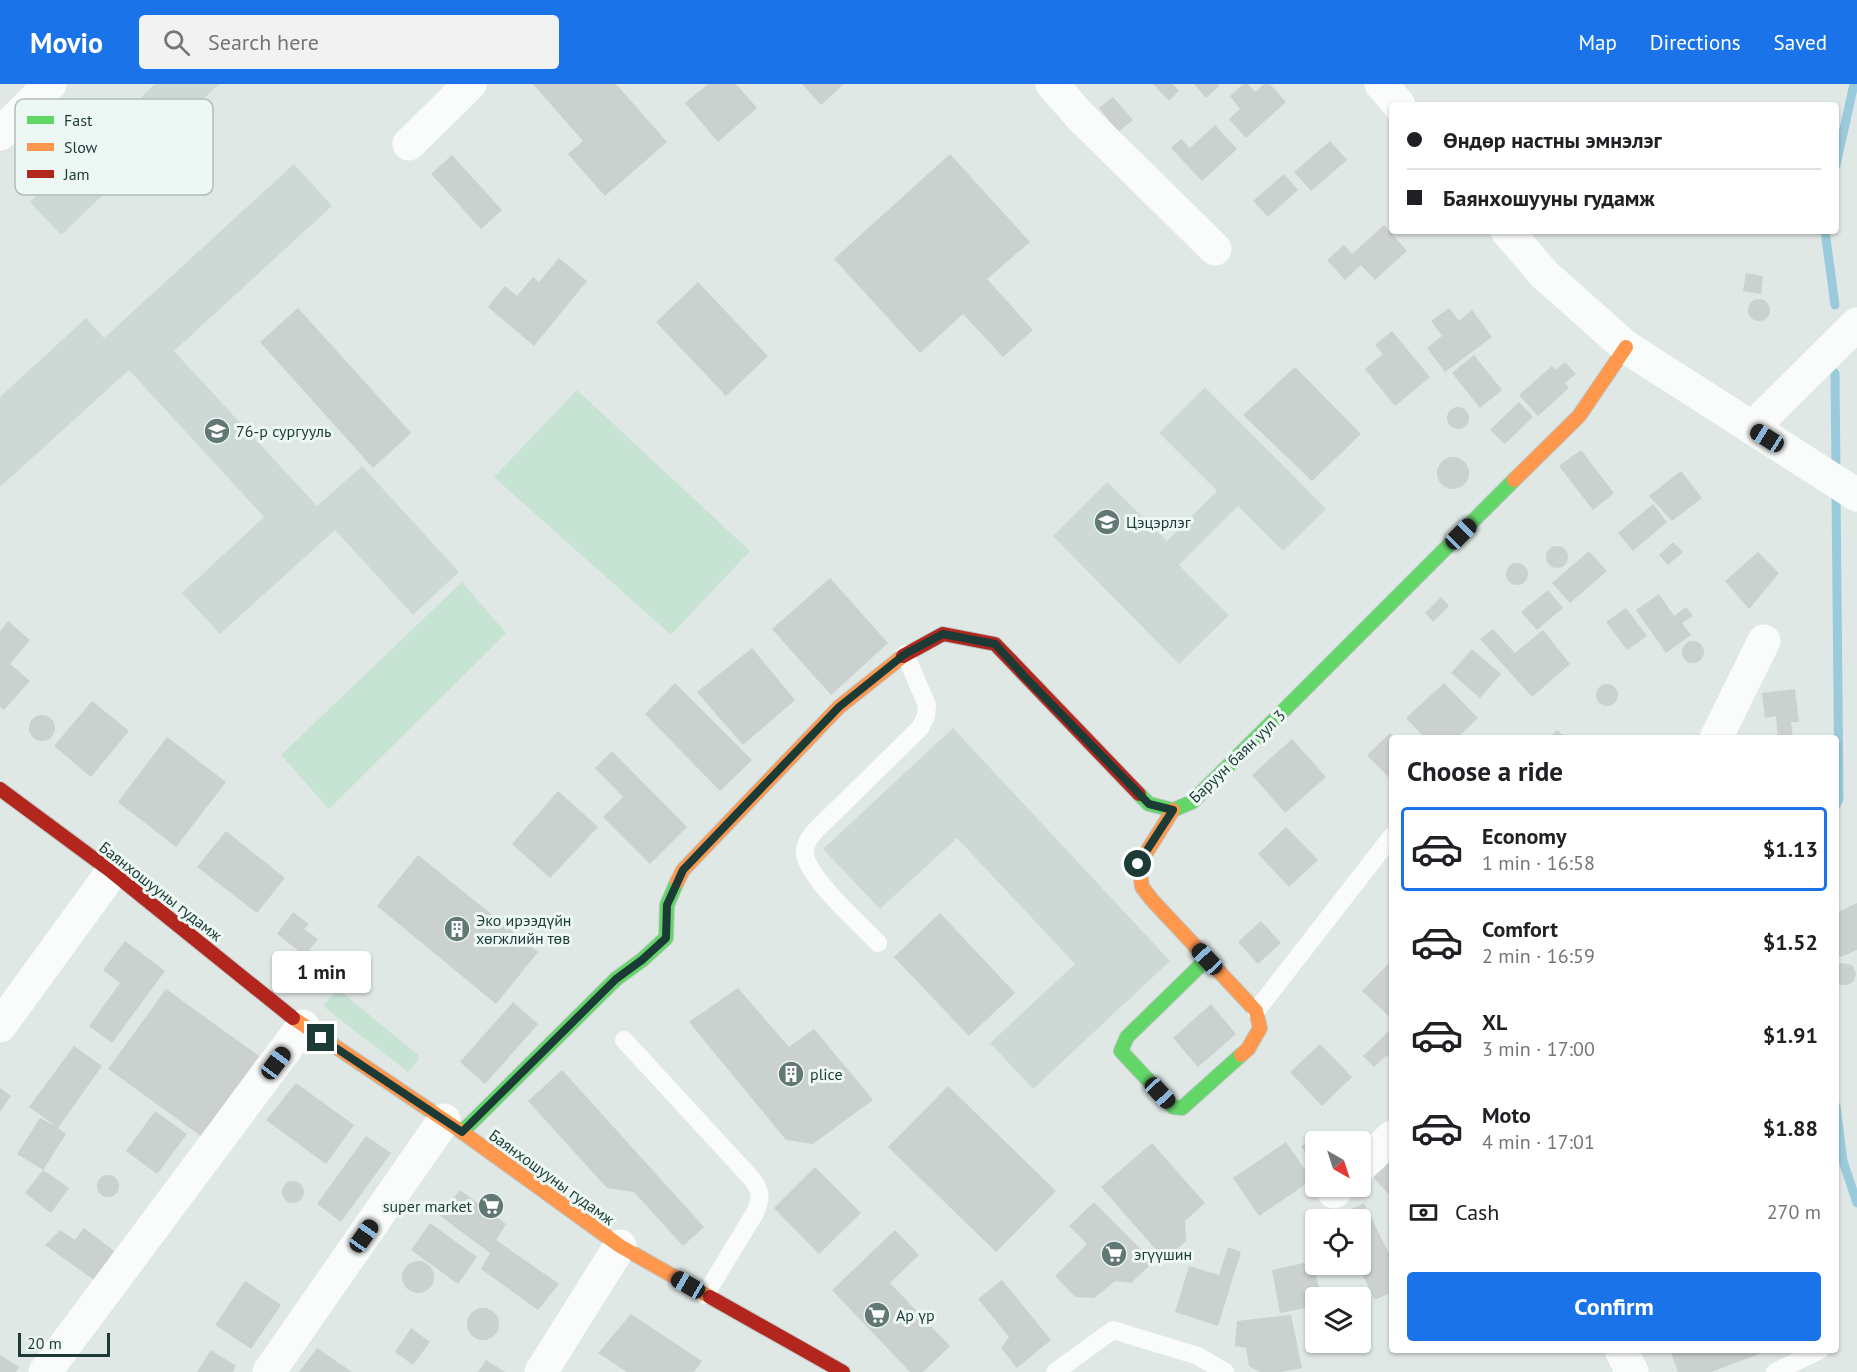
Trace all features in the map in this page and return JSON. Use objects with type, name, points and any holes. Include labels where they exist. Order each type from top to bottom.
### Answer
[{"type":"street","points":[[35,99],[50,84]]},
{"type":"street","points":[[409,144],[470,84]]},
{"type":"street","points":[[1052,84],[1079,115],[1215,249]]},
{"type":"street","points":[[1381,84],[1396,102]]},
{"type":"street","points":[[0,135],[15,120]]},
{"type":"street","points":[[1510,234],[1545,275],[1626,347],[1857,495]]},
{"type":"street","points":[[1752,428],[1857,324]]},
{"type":"street","name":"Баруун баян уул 3","points":[[453,1126],[616,979],[666,938],[667,905],[683,870],[839,707],[905,654],[943,634],[995,644],[1149,804],[1173,810],[1192,802],[1579,416],[1626,347]]},
{"type":"street","points":[[1717,735],[1764,641]]},
{"type":"street","name":"Баянхошууны гудамж","points":[[0,789],[112,872],[303,1026],[453,1126],[620,1246],[843,1372]]},
{"type":"street","points":[[1173,810],[1138,864],[1142,887],[1256,1011],[1260,1028],[1248,1049],[1182,1108],[1173,1107],[1121,1051],[1127,1037],[1207,959]]},
{"type":"street","points":[[0,1026],[112,872]]},
{"type":"street","points":[[45,1372],[303,1026]]},
{"type":"street","points":[[269,1372],[453,1126]]},
{"type":"street","points":[[1371,1157],[1389,1140]]},
{"type":"street","points":[[542,1372],[620,1246]]},
{"type":"street","points":[[1622,1353],[1632,1372]]},
{"type":"lane","points":[[878,942],[814,877],[806,860],[805,850],[807,840],[816,830],[920,728],[926,716],[927,705],[905,654]]},
{"type":"lane","points":[[1256,1011],[1389,840]]},
{"type":"lane","points":[[624,1040],[753,1180],[760,1192],[755,1213],[705,1295]]},
{"type":"lane","points":[[1055,1372],[1113,1330],[1198,1356],[1225,1372]]},
{"type":"lane","points":[[1775,1372],[1814,1353]]},
{"type":"shaded area","points":[[155,84],[219,84],[203,99],[139,99]]},
{"type":"shaded area","name":"76-р сургууль","points":[[294,164],[332,206],[174,351],[317,506],[362,466],[459,572],[413,615],[335,530],[220,634],[182,593],[264,517],[129,370],[0,487],[0,397],[86,318],[104,338]]},
{"type":"shaded area","points":[[37,195],[103,195],[61,235],[30,202]]},
{"type":"shaded area","name":"Цэцэрлэг","points":[[1205,387],[1326,509],[1283,551],[1238,506],[1179,565],[1229,615],[1179,664],[1053,536],[1107,482],[1167,541],[1217,491],[1159,433]]},
{"type":"shaded area","points":[[953,728],[1170,961],[1033,1089],[990,1043],[1075,964],[957,838],[880,909],[823,849]]},
{"type":"green space","points":[[577,390],[750,551],[671,635],[494,477]]},
{"type":"green space","points":[[462,582],[506,633],[329,809],[281,755]]},
{"type":"green space","points":[[338,989],[418,1055],[419,1059],[408,1072],[323,1006]]},
{"type":"building","points":[[533,84],[616,84],[667,142],[605,196],[568,154],[583,141]]},
{"type":"building","points":[[708,84],[736,84],[757,108],[718,142],[685,103]]},
{"type":"building","points":[[802,84],[844,84],[821,105]]},
{"type":"building","points":[[1153,84],[1173,84],[1179,91],[1169,101]]},
{"type":"building","points":[[1194,84],[1218,84],[1219,86],[1206,98]]},
{"type":"building","points":[[1243,84],[1248,84],[1255,92],[1264,84],[1270,84],[1286,102],[1246,138],[1229,119],[1240,109],[1230,96]]},
{"type":"building","points":[[1113,97],[1133,120],[1118,132],[1099,108]]},
{"type":"building","points":[[1215,125],[1237,149],[1202,181],[1171,148],[1181,139],[1190,148]]},
{"type":"building","points":[[1330,141],[1347,160],[1311,191],[1294,172]]},
{"type":"building","points":[[950,154],[1030,242],[987,279],[1033,330],[1003,357],[963,314],[920,353],[834,259]]},
{"type":"building","points":[[452,155],[502,210],[481,229],[431,174]]},
{"type":"building","points":[[1284,174],[1298,190],[1268,217],[1253,201]]},
{"type":"building","points":[[1384,225],[1389,234],[1392,234],[1407,251],[1375,280],[1361,265],[1345,280],[1327,260],[1344,245],[1352,254]]},
{"type":"building","points":[[559,258],[587,281],[534,346],[488,307],[505,286],[517,296],[533,277],[539,282]]},
{"type":"building","points":[[1746,273],[1763,276],[1761,294],[1743,291]]},
{"type":"building","points":[[698,282],[768,356],[726,396],[656,322]]},
{"type":"building","points":[[1759,299],[1767,302],[1770,310],[1767,318],[1759,321],[1751,318],[1748,310],[1751,302]]},
{"type":"building","points":[[298,308],[411,433],[373,468],[260,342]]},
{"type":"building","points":[[1449,308],[1459,321],[1472,310],[1492,337],[1445,372],[1427,348],[1442,336],[1431,321]]},
{"type":"building","points":[[1392,331],[1430,377],[1395,406],[1365,369],[1383,354],[1375,345]]},
{"type":"building","points":[[1474,355],[1502,390],[1480,408],[1452,373]]},
{"type":"building","points":[[1565,362],[1576,374],[1565,383],[1569,388],[1538,416],[1519,395],[1552,366],[1556,370]]},
{"type":"building","points":[[1295,367],[1361,434],[1312,481],[1243,415]]},
{"type":"building","points":[[1519,402],[1533,417],[1505,444],[1490,430]]},
{"type":"building","points":[[1458,407],[1466,410],[1469,418],[1466,426],[1458,429],[1450,426],[1447,418],[1450,410]]},
{"type":"building","points":[[1581,450],[1614,493],[1593,510],[1559,466]]},
{"type":"building","points":[[1453,457],[1464,462],[1469,473],[1464,484],[1453,489],[1442,484],[1437,473],[1442,462]]},
{"type":"building","points":[[1681,471],[1702,498],[1672,521],[1649,496]]},
{"type":"building","points":[[1653,504],[1667,522],[1633,551],[1618,533]]},
{"type":"building","points":[[1673,542],[1683,552],[1668,565],[1659,555]]},
{"type":"building","points":[[1557,546],[1565,549],[1568,557],[1565,565],[1557,568],[1549,565],[1546,557],[1549,549]]},
{"type":"building","points":[[1589,551],[1607,571],[1570,603],[1552,583]]},
{"type":"building","points":[[1758,552],[1779,573],[1749,609],[1725,581]]},
{"type":"building","points":[[1517,563],[1525,566],[1528,574],[1525,582],[1517,585],[1509,582],[1506,574],[1509,566]]},
{"type":"building","points":[[830,578],[888,643],[831,695],[772,629]]},
{"type":"building","points":[[1548,590],[1563,608],[1537,630],[1521,612]]},
{"type":"building","points":[[1659,594],[1674,616],[1686,607],[1693,616],[1682,623],[1691,635],[1666,653],[1636,610]]},
{"type":"building","points":[[1441,597],[1449,606],[1433,622],[1425,613]]},
{"type":"building","points":[[1626,608],[1647,636],[1627,650],[1606,622]]},
{"type":"building","points":[[8,621],[30,640],[10,664],[30,681],[4,710],[0,707],[0,631]]},
{"type":"building","points":[[1493,629],[1515,653],[1543,630],[1570,664],[1532,697],[1480,639]]},
{"type":"building","points":[[1693,641],[1701,644],[1704,652],[1701,660],[1693,663],[1685,660],[1682,652],[1685,644]]},
{"type":"building","points":[[752,648],[795,700],[743,745],[697,692]]},
{"type":"building","points":[[1472,649],[1501,674],[1480,698],[1451,673]]},
{"type":"building","points":[[675,683],[752,760],[720,791],[645,714]]},
{"type":"building","points":[[1444,683],[1478,718],[1460,735],[1422,735],[1406,718]]},
{"type":"building","points":[[1603,684],[1611,684],[1618,691],[1618,699],[1611,706],[1603,706],[1596,699],[1596,691]]},
{"type":"building","points":[[1795,689],[1799,722],[1791,722],[1793,735],[1778,735],[1776,716],[1765,718],[1762,693]]},
{"type":"building","points":[[92,701],[129,731],[91,777],[54,746]]},
{"type":"building","points":[[42,715],[51,719],[55,728],[51,737],[42,741],[33,737],[29,728],[33,719]]},
{"type":"building","points":[[1557,730],[1563,735],[1552,735]]},
{"type":"building","points":[[1390,733],[1392,735],[1389,735],[1389,778],[1367,755]]},
{"type":"building","points":[[167,737],[226,782],[176,847],[118,802]]},
{"type":"building","points":[[1292,739],[1326,777],[1285,813],[1252,775]]},
{"type":"building","points":[[612,751],[687,827],[650,864],[603,817],[623,797],[595,768]]},
{"type":"building","points":[[558,791],[598,827],[550,878],[512,844]]},
{"type":"building","points":[[1286,827],[1318,860],[1289,887],[1258,854]]},
{"type":"building","points":[[226,831],[285,878],[257,913],[197,867]]},
{"type":"building","name":"Эко ирээдүйн хөгжлийн төв","points":[[418,855],[538,952],[496,1004],[377,906]]},
{"type":"building","points":[[1857,903],[1857,950],[1839,958],[1839,912]]},
{"type":"building","points":[[293,912],[309,924],[304,929],[318,939],[305,956],[277,934]]},
{"type":"building","points":[[940,913],[1015,993],[969,1036],[894,957]]},
{"type":"building","points":[[1261,921],[1281,943],[1258,964],[1238,942]]},
{"type":"building","points":[[125,941],[165,971],[112,1043],[89,1026],[120,983],[103,970]]},
{"type":"building","points":[[1389,963],[1389,1016],[1362,991]]},
{"type":"building","points":[[1839,964],[1852,965],[1856,974],[1854,981],[1848,985],[1839,984]]},
{"type":"building","name":"plice","points":[[738,988],[789,1047],[814,1029],[873,1100],[813,1144],[786,1140],[689,1022]]},
{"type":"building","points":[[166,989],[259,1056],[201,1136],[108,1069]]},
{"type":"building","points":[[513,1002],[538,1024],[485,1084],[460,1062]]},
{"type":"building","points":[[1211,1004],[1236,1034],[1198,1067],[1173,1038]]},
{"type":"building","points":[[1389,1031],[1389,1057],[1387,1055],[1374,1067],[1363,1056]]},
{"type":"building","points":[[1320,1044],[1352,1077],[1322,1106],[1290,1072]]},
{"type":"building","points":[[74,1046],[102,1066],[58,1128],[66,1134],[43,1170],[17,1154],[40,1118],[57,1127],[29,1107]]},
{"type":"building","points":[[562,1070],[704,1227],[683,1246],[634,1192],[607,1188],[528,1101]]},
{"type":"building","points":[[296,1083],[354,1125],[326,1164],[266,1120]]},
{"type":"building","points":[[948,1086],[1056,1191],[996,1252],[888,1147]]},
{"type":"building","points":[[0,1088],[11,1096],[0,1112]]},
{"type":"building","points":[[155,1111],[187,1134],[157,1174],[126,1151]]},
{"type":"building","points":[[366,1136],[391,1153],[341,1222],[317,1204]]},
{"type":"building","points":[[1286,1142],[1305,1170],[1305,1185],[1259,1216],[1233,1178]]},
{"type":"building","points":[[1152,1143],[1205,1203],[1185,1221],[1186,1241],[1165,1260],[1101,1187]]},
{"type":"building","points":[[1389,1162],[1389,1195],[1373,1177]]},
{"type":"building","points":[[815,1167],[861,1213],[819,1254],[774,1208]]},
{"type":"building","points":[[43,1170],[69,1188],[51,1213],[25,1193]]},
{"type":"building","points":[[108,1175],[116,1178],[119,1186],[116,1194],[108,1197],[100,1194],[97,1186],[100,1178]]},
{"type":"building","points":[[293,1181],[301,1184],[304,1192],[301,1200],[293,1203],[285,1200],[282,1192],[285,1184]]},
{"type":"building","points":[[460,1190],[506,1224],[496,1240],[559,1284],[538,1310],[481,1269],[490,1253],[439,1215]]},
{"type":"building","points":[[1094,1202],[1153,1262],[1131,1283],[1115,1281],[1094,1298],[1075,1297],[1055,1276],[1087,1244],[1069,1226]]},
{"type":"building","points":[[1364,1203],[1367,1209],[1352,1209]]},
{"type":"building","points":[[1371,1217],[1389,1254],[1389,1293],[1375,1300],[1371,1287],[1368,1287],[1362,1275],[1371,1275]]},
{"type":"building","points":[[430,1223],[477,1257],[458,1284],[411,1250]]},
{"type":"building","points":[[84,1228],[114,1251],[94,1280],[45,1245],[60,1230],[75,1240]]},
{"type":"building","points":[[895,1230],[919,1255],[890,1283],[950,1346],[923,1372],[910,1372],[832,1290]]},
{"type":"building","points":[[1228,1247],[1241,1252],[1218,1326],[1175,1312],[1189,1266],[1219,1275]]},
{"type":"building","points":[[418,1261],[429,1266],[434,1277],[429,1288],[418,1293],[407,1288],[402,1277],[407,1266]]},
{"type":"building","points":[[1305,1263],[1305,1275],[1316,1275],[1319,1287],[1305,1287],[1305,1308],[1280,1313],[1272,1270]]},
{"type":"building","points":[[1002,1280],[1051,1340],[1017,1368],[1001,1348],[1009,1337],[978,1299]]},
{"type":"building","points":[[245,1281],[281,1305],[251,1349],[215,1325]]},
{"type":"building","points":[[483,1308],[494,1313],[499,1324],[494,1335],[483,1340],[472,1335],[467,1324],[472,1313]]},
{"type":"building","points":[[631,1314],[702,1361],[694,1372],[627,1372],[598,1353]]},
{"type":"building","points":[[1291,1315],[1302,1368],[1281,1372],[1260,1372],[1249,1366],[1246,1348],[1235,1346],[1237,1321]]},
{"type":"building","points":[[411,1328],[430,1342],[413,1365],[395,1352]]},
{"type":"building","points":[[317,1348],[352,1372],[299,1372]]},
{"type":"building","points":[[211,1350],[236,1366],[233,1372],[197,1372]]},
{"type":"building","points":[[1671,1353],[1762,1353],[1711,1372],[1678,1372]]},
{"type":"building","points":[[0,1355],[19,1367],[16,1372],[0,1372]]},
{"type":"building","points":[[486,1360],[505,1372],[478,1372]]},
{"type":"waterway","points":[[1839,152],[1854,84]]},
{"type":"waterway","points":[[1825,234],[1835,305]]},
{"type":"waterway","points":[[1835,373],[1836,473]]},
{"type":"waterway","points":[[1836,490],[1838,735]]},
{"type":"waterway","points":[[1839,1130],[1843,1161],[1857,1203]]},
{"type":"traffic: fast","points":[[1139,794],[1149,804],[1173,810],[1192,802],[1514,480]]},
{"type":"traffic: fast","points":[[462,1132],[616,979],[666,938],[667,905],[677,882]]},
{"type":"traffic: fast","points":[[1207,959],[1127,1037],[1121,1051],[1173,1107],[1182,1108],[1241,1055]]},
{"type":"traffic: slow","points":[[1514,480],[1579,416],[1626,347]]},
{"type":"traffic: slow","points":[[677,882],[683,870],[839,707],[903,656]]},
{"type":"traffic: slow","points":[[1173,810],[1139,864],[1142,887],[1256,1011],[1260,1028],[1248,1049],[1241,1055]]},
{"type":"traffic: slow","points":[[293,1018],[462,1132],[620,1246],[710,1297]]},
{"type":"traffic: jam","points":[[903,656],[943,634],[995,644],[1139,794]]},
{"type":"traffic: jam","points":[[0,789],[112,872],[293,1018]]},
{"type":"traffic: jam","points":[[710,1297],[843,1372]]},
{"type":"place","name":"76-р сургууль","points":[[217,431]]},
{"type":"place","name":"Цэцэрлэг","points":[[1107,522]]},
{"type":"place","name":"Эко ирээдүйн хөгжлийн төв","points":[[457,929]]},
{"type":"place","name":"plice","points":[[791,1074]]},
{"type":"place","name":"super market","points":[[491,1206]]},
{"type":"place","name":"эгүүшин","points":[[1114,1254]]},
{"type":"place","name":"Ар үр","points":[[877,1315]]},
{"type":"route","points":[[321,1038],[462,1132],[616,979],[666,938],[667,905],[683,870],[839,707],[905,654],[943,634],[995,644],[1149,804],[1173,810],[1138,864]]}]
